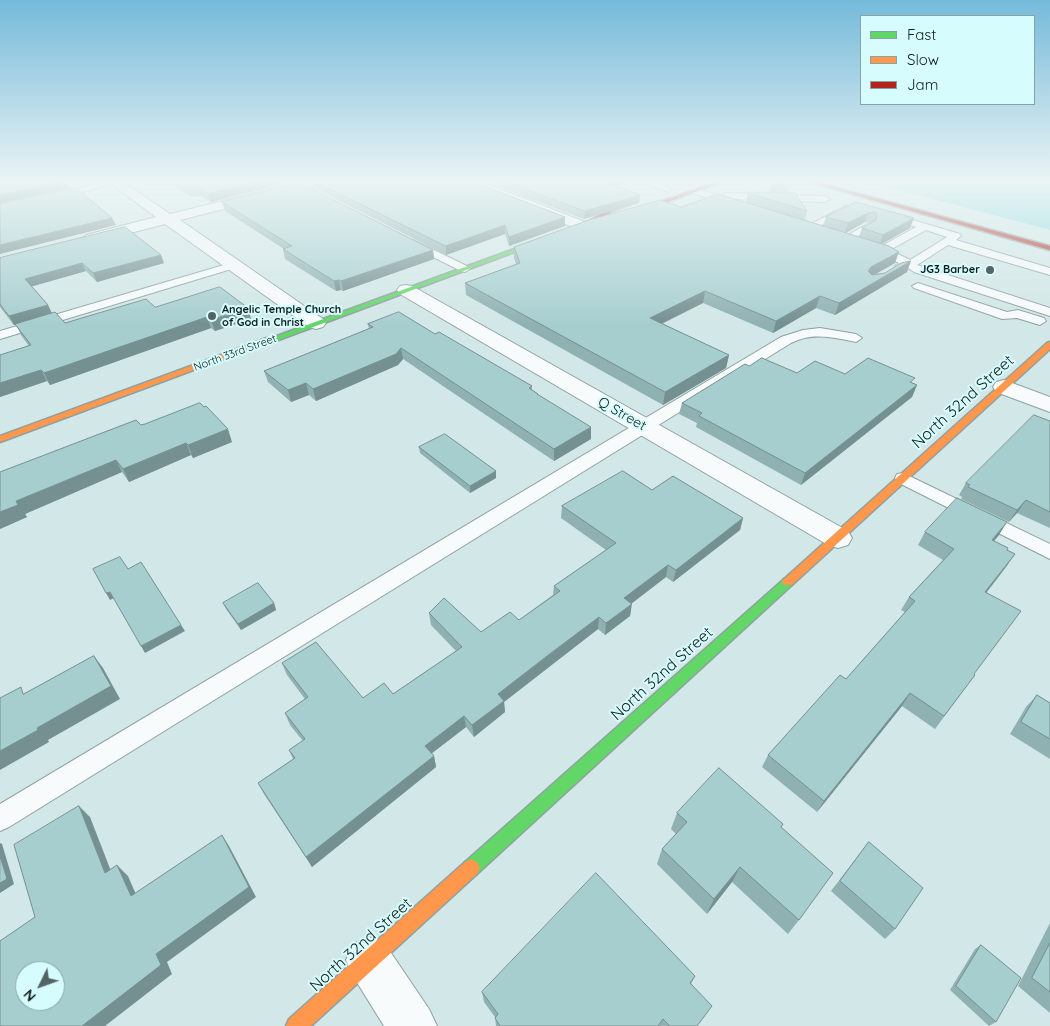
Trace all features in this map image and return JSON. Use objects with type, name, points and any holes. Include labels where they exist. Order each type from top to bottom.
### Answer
[{"type":"main road","name":"North 33rd Street","points":[[0,439],[574,229]]},
{"type":"main road","points":[[982,229],[1050,248]]},
{"type":"main road","points":[[1026,229],[1041,233]]},
{"type":"main road","name":"North 32nd Street","points":[[296,1026],[1050,345]]},
{"type":"street","points":[[77,242],[129,229]]},
{"type":"street","points":[[182,229],[316,323]]},
{"type":"street","name":"Q Street","points":[[406,290],[838,538]]},
{"type":"street","points":[[1004,387],[1050,405]]},
{"type":"street","points":[[369,960],[412,1026]]},
{"type":"lane","points":[[815,229],[882,250],[918,270],[1050,312]]},
{"type":"lane","points":[[837,236],[860,229]]},
{"type":"lane","points":[[882,250],[921,229]]},
{"type":"lane","points":[[929,229],[1050,272]]},
{"type":"lane","points":[[893,270],[910,264],[967,229]]},
{"type":"lane","points":[[406,239],[465,269]]},
{"type":"lane","points":[[0,335],[234,265]]},
{"type":"lane","points":[[918,286],[1006,316],[1018,314],[1050,324]]},
{"type":"lane","points":[[0,818],[642,426],[797,334],[814,331],[856,338]]},
{"type":"lane","points":[[903,478],[1050,552]]},
{"type":"building","points":[[0,229],[67,229],[0,245]]},
{"type":"building","points":[[117,229],[127,229],[161,255],[93,273],[82,263],[25,279],[48,305],[9,316],[0,304],[0,258]]},
{"type":"building","points":[[265,229],[391,229],[433,250],[341,281],[334,281],[283,249],[292,246]]},
{"type":"building","points":[[411,229],[494,229],[446,246]]},
{"type":"building","points":[[506,229],[532,229],[509,237]]},
{"type":"building","points":[[564,229],[833,229],[889,246],[899,252],[871,267],[868,271],[872,275],[885,273],[901,263],[911,261],[839,303],[820,296],[776,321],[705,291],[650,318],[729,355],[665,392],[465,283],[520,263],[514,247]]},
{"type":"building","points":[[865,229],[894,229],[883,235]]},
{"type":"building","points":[[220,287],[248,308],[211,320],[207,317],[44,373],[41,370],[0,383],[0,355],[31,345],[15,324],[55,312],[65,323],[146,299],[155,307]]},
{"type":"building","points":[[399,312],[435,334],[439,332],[532,386],[529,388],[537,394],[591,427],[554,449],[401,348],[396,354],[313,389],[306,383],[288,390],[264,371],[373,327],[368,324]]},
{"type":"building","points":[[762,358],[797,373],[815,361],[845,374],[868,358],[915,378],[910,382],[917,385],[805,473],[699,416],[702,413],[682,403],[745,364],[749,366]]},
{"type":"building","points":[[200,403],[204,407],[206,406],[228,429],[188,445],[186,443],[123,469],[116,460],[16,501],[18,505],[0,512],[0,472],[136,420],[141,425],[145,424]]},
{"type":"building","points":[[1034,415],[1050,421],[1050,512],[1026,500],[1017,510],[968,487],[970,485],[966,483]]},
{"type":"building","points":[[445,434],[496,471],[470,486],[419,447]]},
{"type":"building","points":[[623,471],[652,490],[673,476],[743,518],[676,570],[668,565],[624,598],[632,604],[606,623],[599,617],[551,653],[498,694],[504,701],[472,725],[464,716],[425,746],[434,756],[306,857],[258,783],[295,758],[289,750],[305,739],[285,713],[308,697],[282,663],[316,642],[363,698],[384,683],[393,694],[462,647],[429,613],[444,598],[481,632],[510,612],[519,620],[560,591],[554,586],[616,543],[562,506]]},
{"type":"building","points":[[957,498],[1007,522],[992,540],[1015,554],[985,592],[1021,611],[944,716],[910,693],[824,801],[768,755],[840,675],[846,679],[915,601],[909,597],[954,549],[925,532]]},
{"type":"building","points":[[120,557],[128,569],[141,562],[181,625],[141,646],[110,592],[106,593],[93,569]]},
{"type":"building","points":[[258,583],[274,603],[238,624],[223,603]]},
{"type":"building","points":[[94,656],[111,686],[0,751],[0,698],[21,687],[23,694]]},
{"type":"building","points":[[1037,695],[1050,703],[1050,739],[1021,722]]},
{"type":"building","points":[[719,768],[783,824],[781,827],[833,873],[799,920],[740,867],[714,899],[662,849],[687,822],[677,813]]},
{"type":"building","points":[[79,806],[105,873],[117,865],[131,896],[222,835],[249,887],[156,954],[161,965],[82,1026],[0,1026],[0,941],[35,917],[14,845]]},
{"type":"building","points":[[869,842],[923,888],[895,929],[840,881]]},
{"type":"building","points":[[0,856],[7,879],[0,883]]},
{"type":"building","points":[[596,873],[695,976],[690,983],[712,1006],[697,1026],[670,1026],[663,1019],[658,1026],[500,1026],[495,1018],[498,1014],[482,992]]},
{"type":"building","points":[[1050,943],[1050,992],[1032,978]]},
{"type":"building","points":[[981,945],[1021,978],[996,1022],[956,986]]},
{"type":"traffic: fast","points":[[270,340],[549,238]]},
{"type":"traffic: fast","points":[[471,868],[788,582]]},
{"type":"traffic: slow","points":[[0,439],[270,340]]},
{"type":"traffic: slow","points":[[788,582],[1050,345]]},
{"type":"traffic: slow","points":[[296,1026],[471,868]]},
{"type":"traffic: jam","points":[[981,229],[1050,248]]},
{"type":"place","name":"JG3 Barber","points":[[990,270]]},
{"type":"place","name":"Angelic Temple Church of God in Christ","points":[[212,316]]}]
